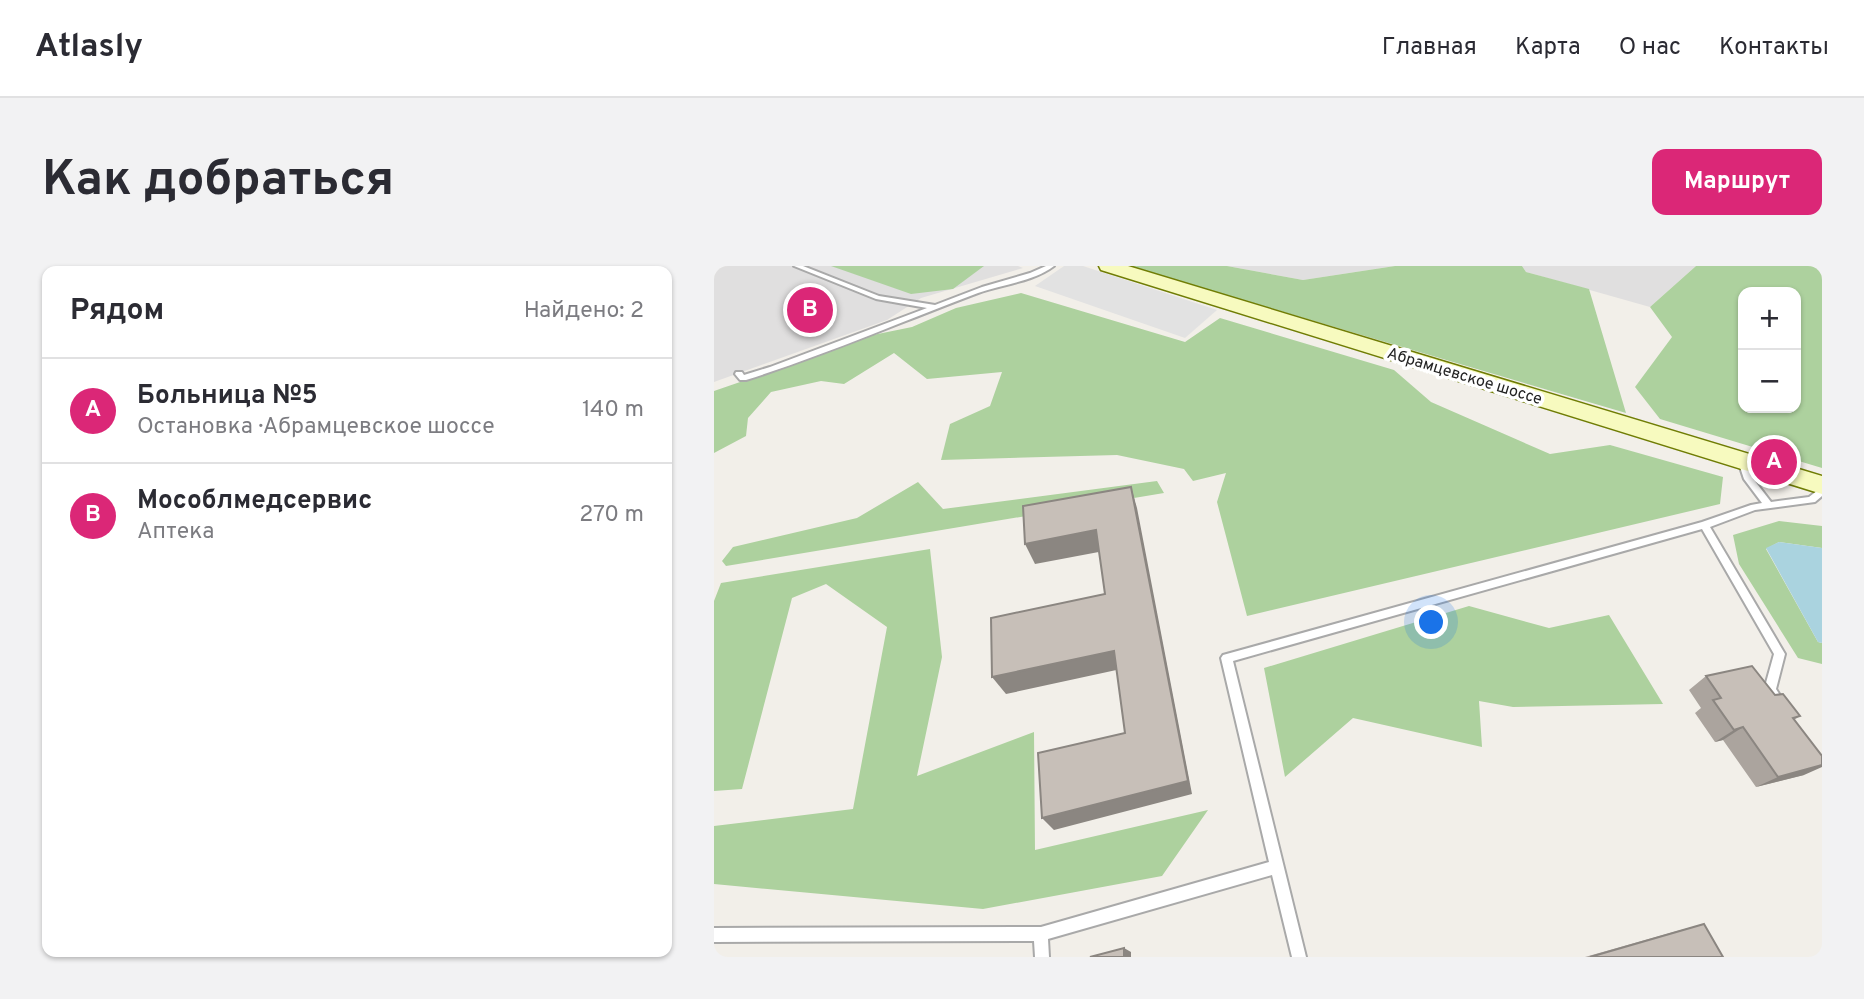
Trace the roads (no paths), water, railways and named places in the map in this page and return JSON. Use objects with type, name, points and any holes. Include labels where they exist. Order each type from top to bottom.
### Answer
[{"type":"street","name":"Абрамцевское шоссе","points":[[1108,266],[1822,487]]},
{"type":"lane","points":[[797,266],[878,298],[937,307]]},
{"type":"lane","points":[[739,374],[743,378],[813,356],[978,290],[1036,275],[1051,266]]},
{"type":"lane","points":[[1742,461],[1746,477],[1769,505]]},
{"type":"lane","points":[[1299,957],[1227,659],[1769,505],[1812,500],[1822,487]]},
{"type":"lane","points":[[1704,525],[1780,654],[1770,690],[1785,711]]},
{"type":"lane","points":[[714,935],[1041,934],[1276,867]]},
{"type":"lane","points":[[1041,934],[1042,957]]},
{"type":"water","points":[[1779,542],[1822,548],[1822,643],[1818,642],[1766,548]]},
{"type":"place","name":"Мособлмедсервис","points":[[810,310]]},
{"type":"place","name":"Больница №5","points":[[1774,462]]}]
